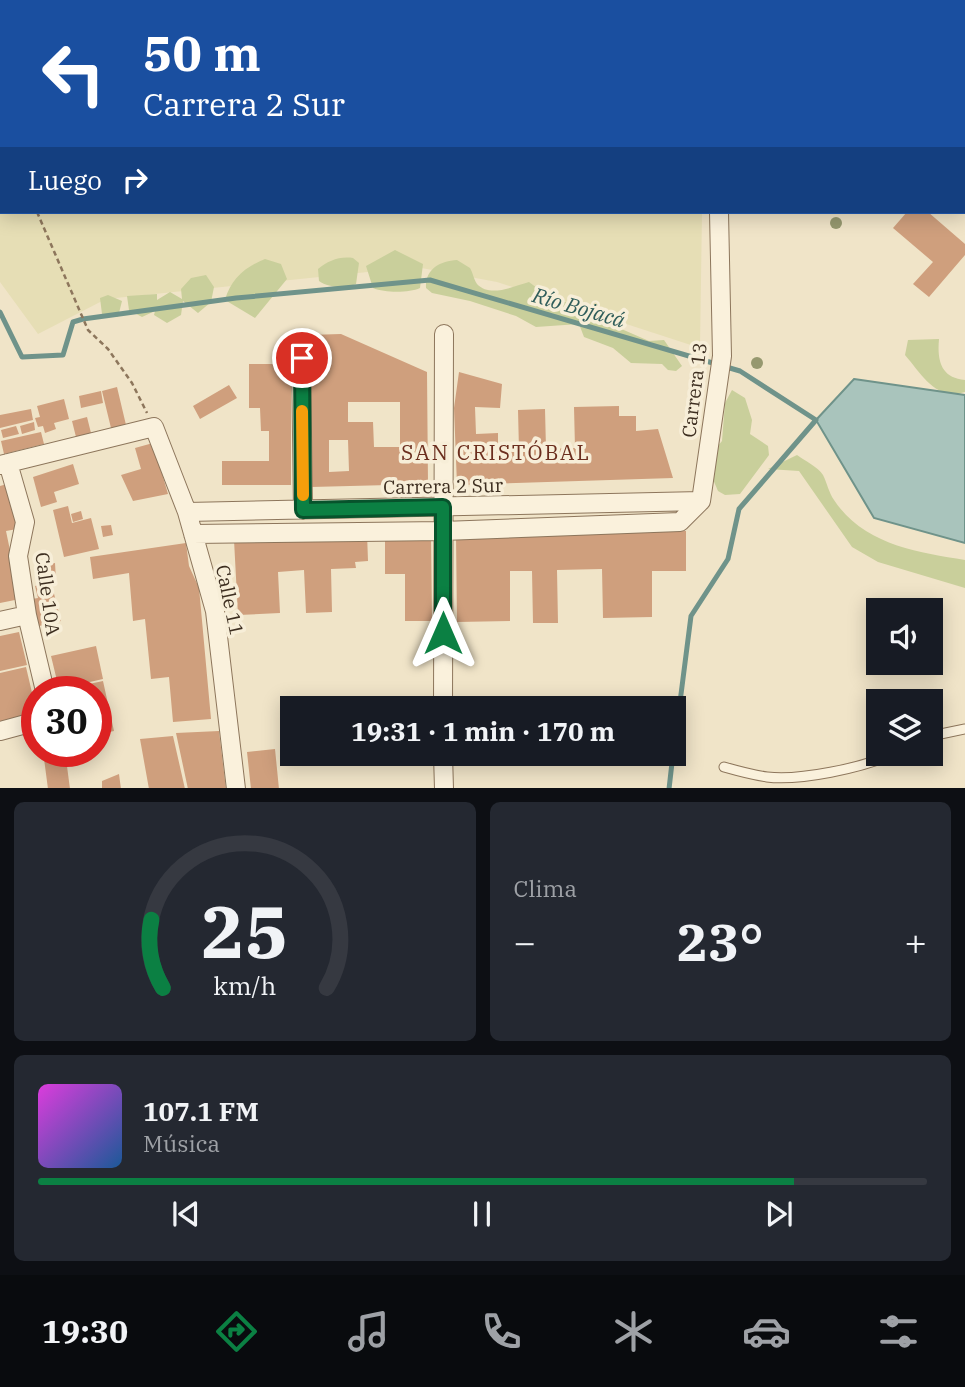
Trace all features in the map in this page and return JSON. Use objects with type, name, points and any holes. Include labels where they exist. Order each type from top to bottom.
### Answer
[{"type":"street","name":"Carrera 13","points":[[701,502],[722,356],[719,214]]},
{"type":"street","points":[[443,696],[444,334]]},
{"type":"street","points":[[302,358],[303,510]]},
{"type":"street","points":[[4,464],[154,427]]},
{"type":"street","name":"Calle 11","points":[[154,427],[187,512],[215,611],[236,788]]},
{"type":"street","name":"Calle 10A","points":[[4,464],[25,522],[18,556],[41,676]]},
{"type":"street","points":[[192,534],[443,531],[680,522],[701,502]]},
{"type":"street","name":"Carrera 2 Sur","points":[[187,512],[701,502]]},
{"type":"street","points":[[0,621],[27,615]]},
{"type":"street","points":[[0,731],[21,725]]},
{"type":"street","points":[[443,766],[443,788]]},
{"type":"lane","points":[[943,734],[965,729]]},
{"type":"lane","points":[[724,767],[770,777],[814,774],[866,763]]},
{"type":"path","points":[[38,214],[88,330],[108,349],[132,383],[154,427]]},
{"type":"shaded area","points":[[0,214],[702,214],[700,348],[497,282],[416,267],[106,299],[38,334],[0,282]]},
{"type":"green space","points":[[395,250],[423,264],[420,288],[397,292],[373,288],[366,266]]},
{"type":"green space","points":[[338,258],[353,258],[359,263],[356,284],[337,287],[319,281],[318,269],[322,266]]},
{"type":"green space","points":[[265,259],[281,264],[287,279],[255,318],[225,300],[240,275]]},
{"type":"green space","points":[[457,260],[470,268],[482,288],[495,291],[529,282],[553,300],[576,304],[582,309],[580,322],[594,317],[649,341],[664,340],[682,366],[676,371],[668,370],[662,364],[631,363],[613,348],[584,337],[579,324],[536,327],[516,316],[470,301],[432,293],[426,288],[428,276],[435,267]]},
{"type":"green space","points":[[206,275],[214,287],[211,302],[198,313],[183,301],[181,315],[167,323],[154,315],[155,311],[142,317],[129,310],[127,296],[157,294],[157,300],[170,292],[182,299],[181,289],[191,278]]},
{"type":"green space","points":[[108,295],[122,301],[118,317],[102,314],[100,298]]},
{"type":"green space","points":[[939,339],[942,367],[951,376],[965,380],[965,392],[955,394],[938,390],[905,355],[908,340]]},
{"type":"green space","points":[[732,390],[745,398],[752,420],[750,434],[768,446],[769,455],[740,494],[725,495],[718,491],[712,477],[717,447],[722,441],[725,403]]},
{"type":"green space","points":[[797,455],[821,472],[834,500],[846,515],[876,537],[928,554],[965,560],[965,588],[878,562],[852,547],[799,471],[768,469]]},
{"type":"water","points":[[854,379],[965,395],[965,543],[874,518],[816,420]]},
{"type":"building","points":[[905,214],[930,214],[965,244],[965,255],[929,297],[913,284],[933,262],[893,228]]},
{"type":"building","points":[[341,334],[427,372],[428,484],[311,487],[308,335]],"holes":[[[348,402],[400,402],[400,447],[374,447],[373,422],[348,422]],[[329,440],[348,440],[349,471],[329,472]]]},
{"type":"building","points":[[249,364],[291,364],[291,485],[222,485],[222,461],[269,461],[269,431],[261,431],[260,408],[249,408]]},
{"type":"building","points":[[459,372],[502,384],[500,408],[475,407],[476,434],[498,433],[498,450],[519,450],[518,410],[545,409],[546,449],[575,448],[574,407],[619,406],[619,416],[636,416],[636,431],[658,429],[673,478],[457,485],[454,408]]},
{"type":"building","points":[[229,385],[237,398],[200,419],[193,406]]},
{"type":"building","points":[[117,387],[126,425],[111,428],[102,391]]},
{"type":"building","points":[[101,391],[103,403],[81,408],[79,396]]},
{"type":"building","points":[[64,399],[69,419],[54,423],[56,429],[45,433],[43,426],[38,427],[35,418],[40,417],[37,406]]},
{"type":"building","points":[[31,409],[33,420],[0,428],[0,415]]},
{"type":"building","points":[[87,417],[91,433],[76,437],[72,421]]},
{"type":"building","points":[[34,422],[35,430],[22,434],[20,426]]},
{"type":"building","points":[[16,426],[19,434],[3,438],[1,430]]},
{"type":"building","points":[[41,432],[44,444],[4,454],[1,441]]},
{"type":"building","points":[[153,443],[168,494],[133,501],[121,475],[141,469],[135,448]]},
{"type":"building","points":[[73,464],[79,484],[54,492],[57,502],[41,507],[33,477]]},
{"type":"building","points":[[7,484],[17,529],[6,531],[20,599],[0,603],[0,486]]},
{"type":"building","points":[[68,506],[72,523],[91,518],[99,549],[64,557],[53,510]]},
{"type":"building","points":[[81,511],[83,519],[73,522],[71,514]]},
{"type":"building","points":[[111,525],[113,535],[103,537],[101,526]]},
{"type":"building","points":[[686,531],[686,571],[652,571],[652,617],[603,618],[602,569],[557,570],[558,623],[533,623],[532,571],[510,571],[510,621],[457,622],[456,535]]},
{"type":"building","points":[[367,533],[368,561],[355,562],[356,568],[331,569],[332,612],[306,613],[304,570],[278,572],[280,613],[238,615],[234,540]]},
{"type":"building","points":[[431,533],[432,621],[405,621],[405,574],[385,574],[385,534]]},
{"type":"building","points":[[186,543],[189,566],[199,588],[211,719],[173,722],[169,677],[151,679],[145,619],[133,621],[129,573],[93,579],[90,557]]},
{"type":"building","points":[[55,563],[56,580],[41,582],[40,565]]},
{"type":"building","points":[[51,582],[61,621],[39,626],[32,599],[38,598],[35,586]]},
{"type":"building","points":[[19,632],[27,665],[0,671],[0,636]]},
{"type":"building","points":[[96,646],[102,676],[56,676],[51,656]]},
{"type":"building","points":[[26,667],[28,676],[21,676],[21,719],[0,725],[0,673]]},
{"type":"building","points":[[219,731],[226,788],[188,788],[176,733]]},
{"type":"building","points":[[173,736],[185,788],[149,788],[140,739]]},
{"type":"building","points":[[275,749],[279,788],[251,788],[247,752]]},
{"type":"building","points":[[45,767],[67,767],[70,788],[48,788]]},
{"type":"building","points":[[119,774],[121,788],[102,788],[102,781]]},
{"type":"waterway","name":"Río Bojacá","points":[[0,312],[22,357],[63,355],[73,322],[83,319],[236,298],[430,280],[740,371],[816,420],[739,509],[728,559],[691,616],[681,696]]},
{"type":"waterway","name":"Río Bojacá","points":[[669,788],[672,766]]},
{"type":"slow traffic","points":[[302,411],[303,495]]},
{"type":"district","name":"SAN CRISTÓBAL","points":[[496,452]]},
{"type":"route","points":[[302,358],[303,510],[443,507],[443,633]]}]
